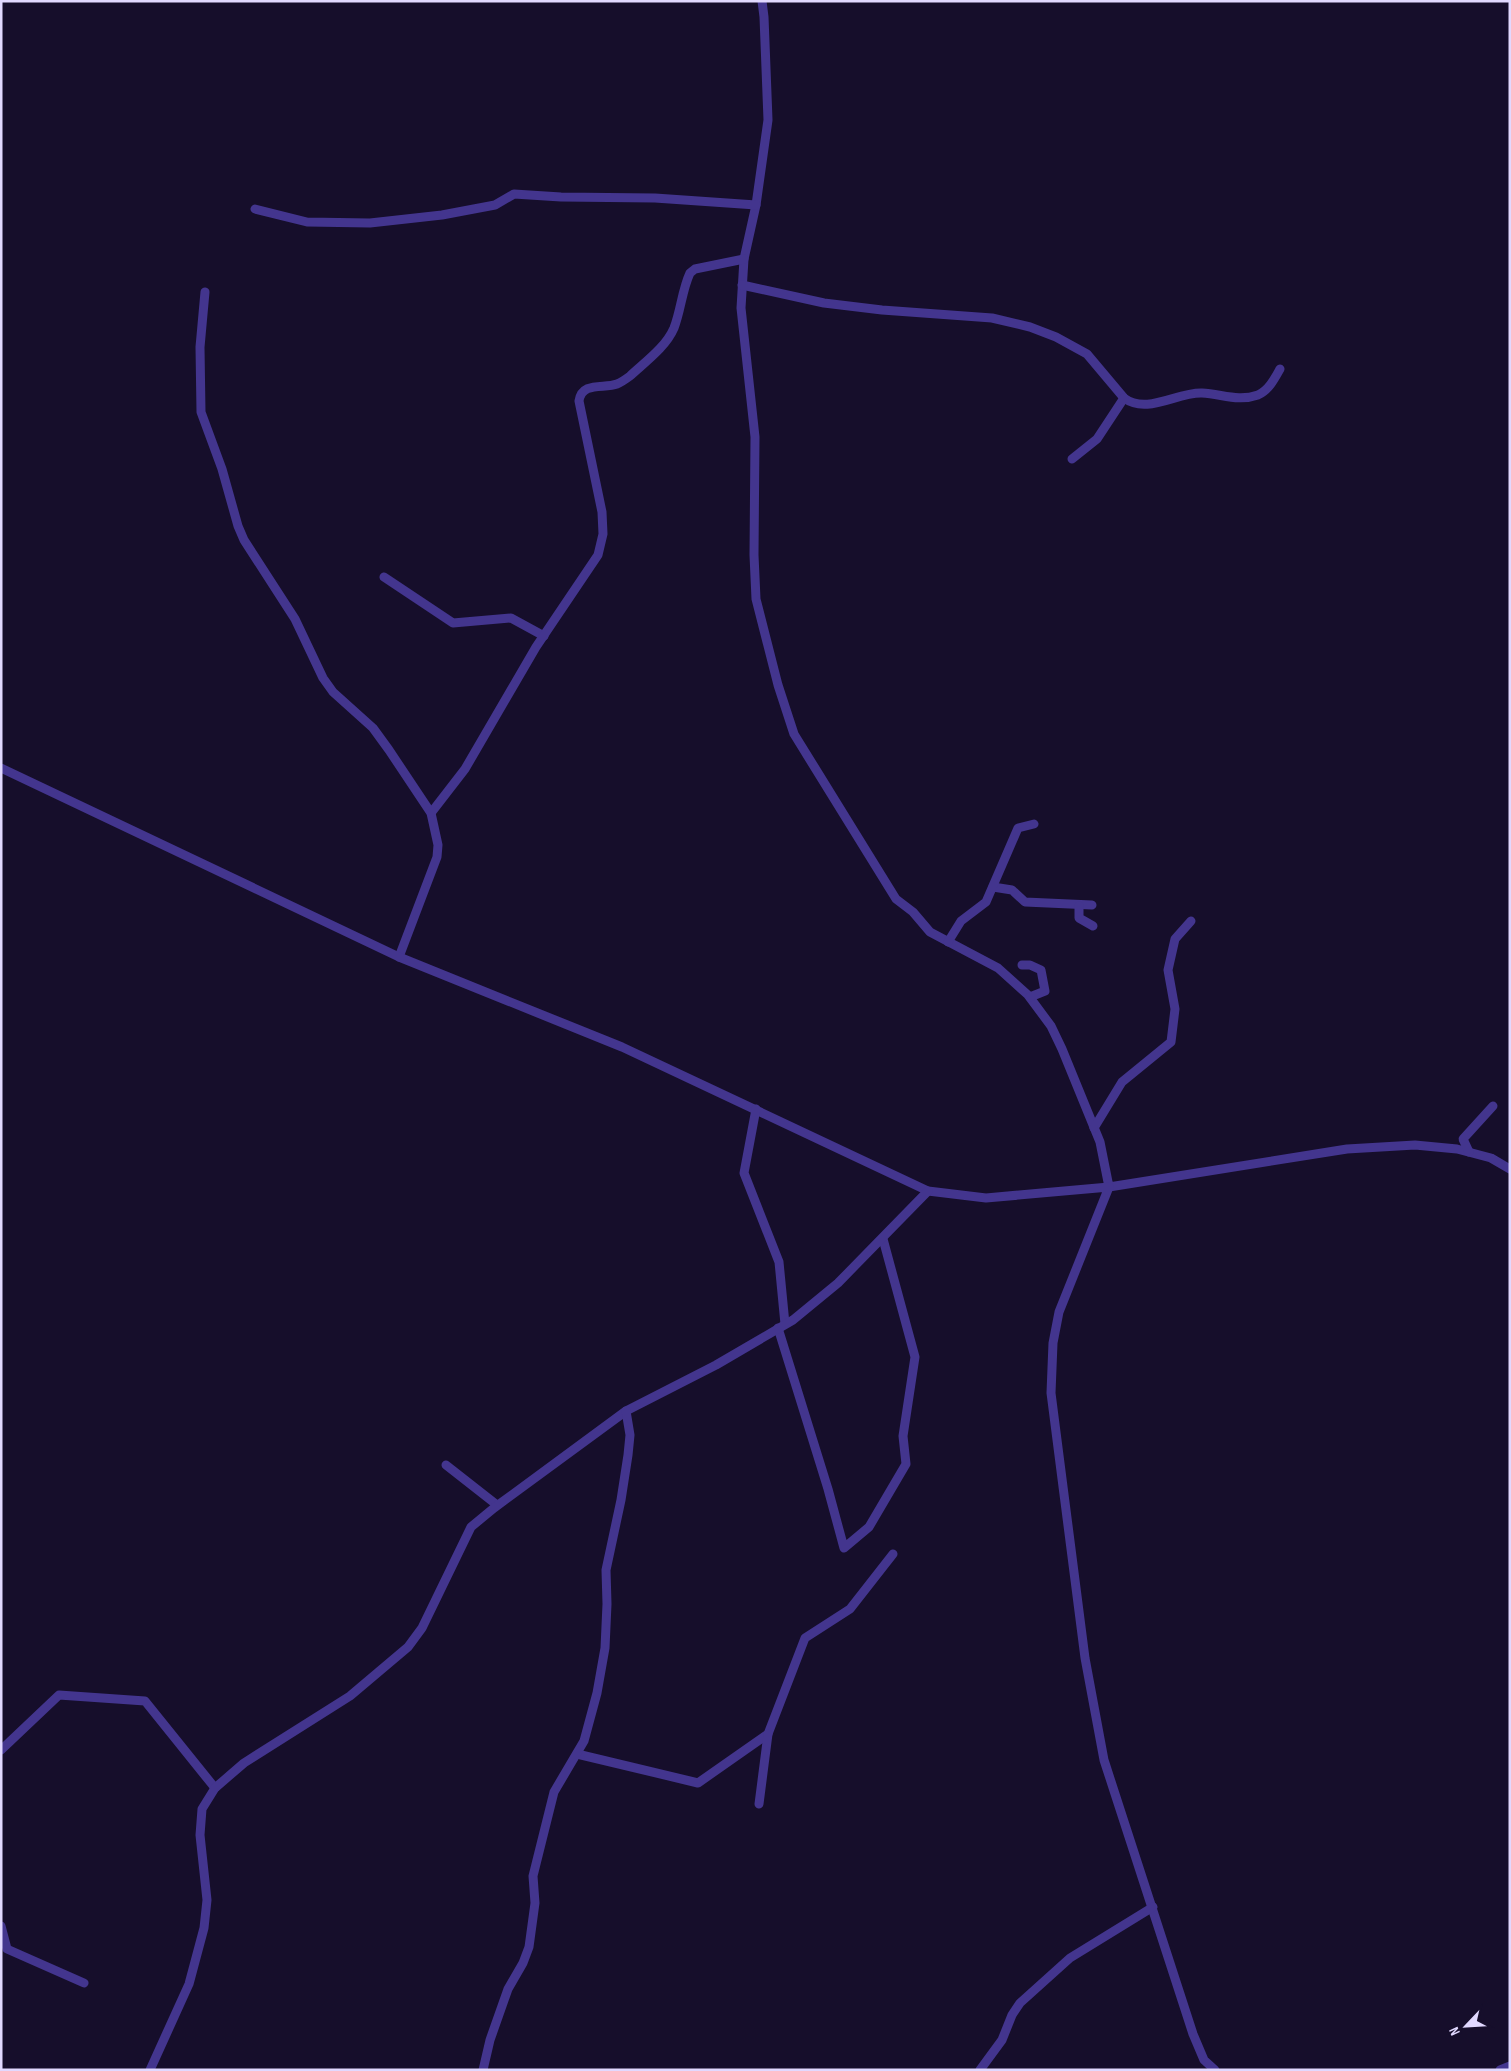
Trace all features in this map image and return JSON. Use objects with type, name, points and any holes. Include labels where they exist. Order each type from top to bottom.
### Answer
[{"type":"street","points":[[762,1],[768,120],[756,205],[744,259],[741,308],[755,437],[754,555],[756,599],[778,685],[794,734],[896,899],[913,912],[930,932],[998,968],[1030,997],[1052,1026],[1100,1142],[1109,1187],[1059,1312],[1053,1343],[1051,1393],[1085,1658],[1104,1760],[1193,2034],[1204,2060],[1215,2070]]},
{"type":"street","points":[[255,210],[307,222],[370,223],[442,215],[495,205],[514,194],[561,198],[655,198],[756,205]]},
{"type":"street","points":[[431,813],[465,769],[544,636],[598,556],[603,534],[602,512],[589,455],[579,401],[580,394],[583,390],[598,385],[615,385],[625,380],[660,348],[673,330],[686,281],[690,273],[695,270],[744,259]]},
{"type":"street","points":[[742,285],[824,303],[882,310],[992,318],[1030,327],[1056,337],[1087,354],[1130,403],[1148,404],[1198,393],[1231,399],[1246,398],[1260,394],[1265,390],[1280,369]]},
{"type":"street","points":[[205,292],[200,347],[201,412],[222,468],[238,526],[244,540],[295,619],[323,678],[333,692],[373,728],[431,813],[438,845],[437,857],[399,957]]},
{"type":"street","points":[[1072,459],[1096,439],[1124,398]]},
{"type":"street","points":[[384,577],[452,623],[511,618],[544,636]]},
{"type":"street","points":[[1,768],[399,957],[622,1047],[928,1191],[986,1198],[1109,1187],[1347,1149],[1415,1145],[1469,1152],[1491,1158],[1510,1169]]},
{"type":"street","points":[[948,942],[961,921],[986,902],[1018,828],[1034,824]]},
{"type":"street","points":[[993,887],[1012,890],[1025,902],[1079,906],[1092,905]]},
{"type":"street","points":[[1079,906],[1078,918],[1093,926]]},
{"type":"street","points":[[1094,1128],[1122,1082],[1171,1042],[1175,1009],[1168,970],[1175,939],[1191,921]]},
{"type":"street","points":[[1022,965],[1030,965],[1041,970],[1046,991],[1030,997]]},
{"type":"street","points":[[1469,1152],[1463,1139],[1493,1106]]},
{"type":"street","points":[[756,1109],[744,1173],[779,1262],[782,1326],[844,1548],[869,1527],[906,1464],[903,1436],[915,1357],[883,1239]]},
{"type":"street","points":[[150,2070],[189,1984],[204,1928],[207,1900],[200,1835],[202,1809],[215,1788],[244,1763],[350,1696],[408,1647],[422,1628],[471,1527],[497,1505],[626,1411],[716,1365],[782,1326],[838,1283],[928,1191]]},
{"type":"street","points":[[483,2070],[490,2040],[508,1989],[523,1964],[529,1948],[535,1903],[534,1876],[554,1792],[584,1741],[597,1693],[605,1648],[606,1570],[621,1500],[628,1455],[630,1434],[626,1411]]},
{"type":"street","points":[[446,1465],[497,1505]]},
{"type":"street","points":[[759,1804],[768,1734],[804,1638],[850,1609],[893,1554]]},
{"type":"street","points":[[1,1750],[59,1695],[145,1701],[215,1788]]},
{"type":"street","points":[[577,1754],[698,1783],[768,1734]]},
{"type":"street","points":[[980,2070],[1002,2040],[1012,2015],[1020,2003],[1070,1958],[1153,1907]]},
{"type":"street","points":[[1,1926],[7,1949],[84,1983]]},
{"type":"street","points":[[1500,2070],[1510,2066]]}]
